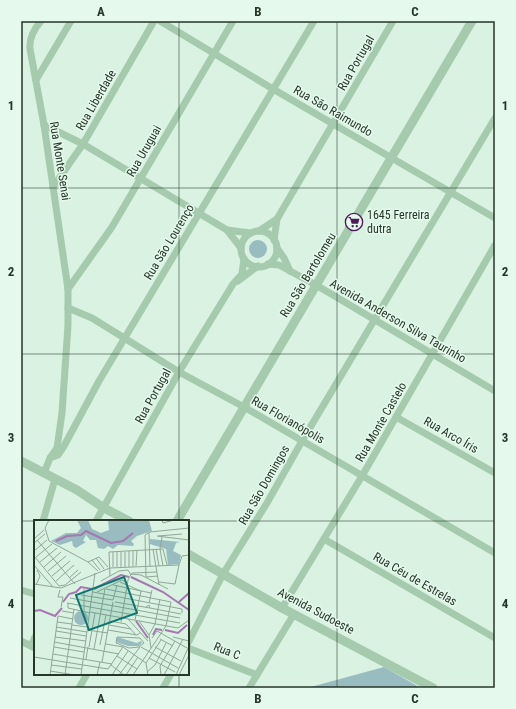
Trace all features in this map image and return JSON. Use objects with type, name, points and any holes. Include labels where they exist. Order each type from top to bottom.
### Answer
[{"type":"street","name":"Rua Monte Senai","points":[[41,21],[36,27],[30,43],[44,125],[68,289],[68,308]]},
{"type":"street","points":[[36,80],[72,21]]},
{"type":"street","name":"Rua Liberdade","points":[[53,187],[83,144],[154,21]]},
{"type":"street","name":"Rua São Raimundo","points":[[160,21],[495,218]]},
{"type":"street","name":"Rua Uruguai","points":[[68,289],[112,227],[233,21]]},
{"type":"street","name":"Rua São Lourenço","points":[[44,473],[50,458],[58,455],[64,446],[124,338],[314,21]]},
{"type":"street","name":"Rua Portugal","points":[[277,219],[393,21]]},
{"type":"street","name":"Rua São Bartolomeu","points":[[178,520],[472,21]]},
{"type":"street","name":"Rua São Domingos","points":[[189,641],[223,574],[267,503],[302,441],[495,118]]},
{"type":"street","points":[[44,125],[83,144],[227,230],[241,248],[244,259],[250,264],[258,266]]},
{"type":"street","points":[[227,230],[250,233],[259,231],[277,219]]},
{"type":"street","points":[[233,284],[258,266],[268,264],[273,259],[276,244],[277,219]]},
{"type":"street","points":[[259,231],[268,234],[276,244],[290,271]]},
{"type":"street","points":[[241,248],[244,239],[250,233]]},
{"type":"street","name":"Rua Monte Castelo","points":[[282,608],[362,476],[495,245]]},
{"type":"street","name":"Rua Portugal","points":[[97,520],[179,372],[233,284],[242,274],[244,259]]},
{"type":"street","name":"Avenida Anderson Silva Taurinho","points":[[268,264],[279,265],[316,285],[433,354],[494,387]]},
{"type":"street","points":[[50,458],[58,448],[62,413],[68,308]]},
{"type":"street","name":"Rua Florianópolis","points":[[68,308],[92,318],[179,372],[244,406],[495,553]]},
{"type":"street","name":"Rua Arco Íris","points":[[396,417],[495,473]]},
{"type":"street","points":[[21,461],[77,490],[104,508],[127,520]]},
{"type":"street","points":[[43,520],[56,479]]},
{"type":"street","name":"Rua Céu de Estrelas","points":[[324,539],[495,638]]},
{"type":"street","name":"Avenida Sudoeste","points":[[189,555],[282,608],[433,688]]},
{"type":"street","points":[[21,590],[34,594]]},
{"type":"street","points":[[249,688],[294,614]]},
{"type":"street","points":[[21,641],[33,647]]},
{"type":"street","name":"Rua C","points":[[189,648],[257,675]]},
{"type":"street","points":[[79,688],[86,675]]},
{"type":"street","points":[[163,688],[170,675]]},
{"type":"shaded area","points":[[254,240],[262,240],[267,245],[265,256],[262,258],[254,258],[249,253],[249,245]]},
{"type":"shaded area","points":[[384,667],[421,688],[307,688]]},
{"type":"place","name":"1645 Ferreira dutra","points":[[354,222]]}]
